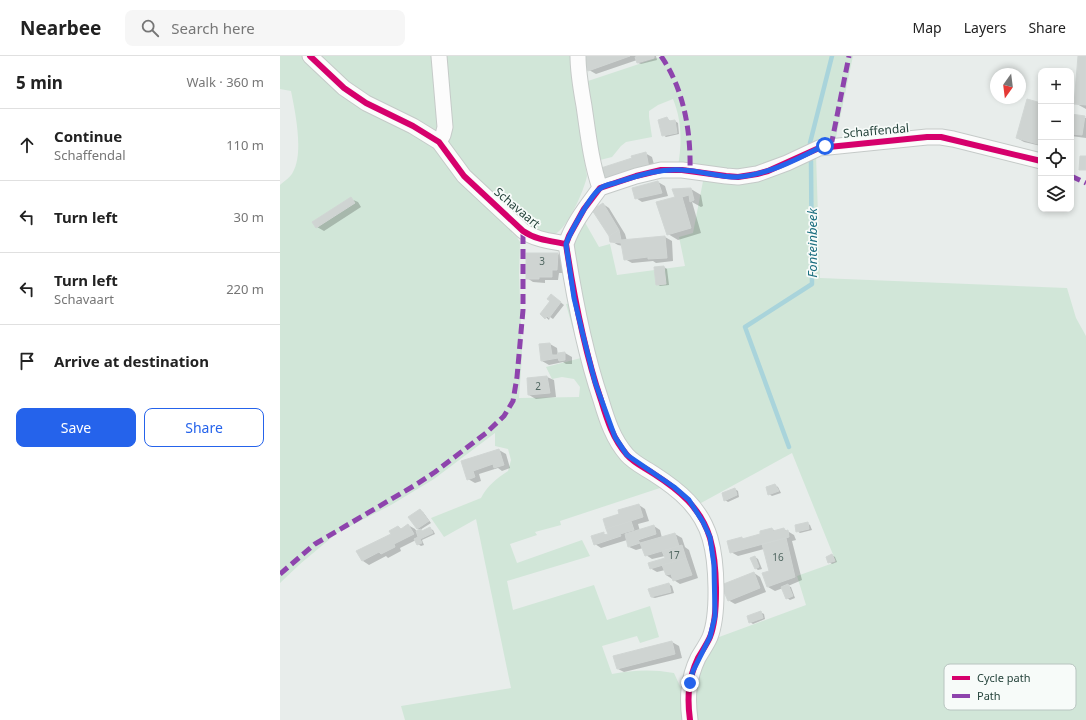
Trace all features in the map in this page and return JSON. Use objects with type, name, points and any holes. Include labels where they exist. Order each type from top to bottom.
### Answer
[{"type":"street","name":"Schavaart","points":[[310,56],[344,88],[366,103],[413,126],[439,142],[464,176],[531,237],[566,244]]},
{"type":"street","points":[[439,56],[445,127],[439,142]]},
{"type":"street","points":[[578,56],[578,68],[586,124],[600,188],[584,210],[566,244],[574,298],[595,382],[615,437],[627,455],[674,487],[689,500],[703,522],[710,537],[714,565],[715,616],[710,637],[693,671],[690,683],[688,704],[690,720]]},
{"type":"street","name":"Schaffendal","points":[[600,188],[636,176],[661,170],[682,170],[738,177],[757,174],[787,163],[819,148],[928,137],[941,137],[1038,160]]},
{"type":"green space","points":[[280,56],[572,56],[575,102],[587,176],[582,190],[574,210],[568,220],[562,228],[551,235],[541,233],[512,216],[512,233],[520,242],[519,274],[522,356],[519,398],[579,397],[580,387],[574,379],[562,377],[552,379],[546,367],[581,358],[566,304],[578,301],[571,245],[583,219],[599,247],[610,244],[617,275],[685,266],[679,237],[693,233],[704,176],[726,180],[816,154],[820,278],[1067,288],[1076,318],[1086,336],[1086,720],[694,720],[691,697],[711,640],[806,605],[797,576],[836,562],[792,453],[701,503],[677,482],[638,459],[611,423],[600,424],[609,443],[626,458],[666,486],[560,521],[561,525],[535,532],[537,535],[510,544],[517,563],[582,540],[590,556],[507,581],[513,610],[594,585],[607,620],[650,606],[659,637],[640,643],[637,636],[602,646],[612,674],[643,670],[674,673],[685,697],[688,720],[405,720],[401,706],[511,688],[476,519],[444,537],[431,518],[481,498],[486,490],[500,476],[508,471],[511,460],[508,449],[495,446],[495,433],[434,479],[391,505],[337,533],[280,583],[280,185],[292,174],[296,164],[298,154],[298,132],[291,91],[280,89]]},
{"type":"green space","points":[[663,56],[853,56],[835,142],[753,171],[678,166],[680,124],[673,99],[658,105],[649,111],[652,137],[626,142],[612,157],[596,161],[585,82]]},
{"type":"building","points":[[630,56],[588,71],[583,57]]},
{"type":"building","points":[[654,56],[654,58],[637,63],[635,57]]},
{"type":"building","points":[[1078,56],[1086,56],[1086,105],[1074,104]]},
{"type":"building","points":[[1027,99],[1038,102],[1038,144],[1016,138]]},
{"type":"building","points":[[1074,114],[1085,116],[1082,135],[1074,134]]},
{"type":"building","points":[[667,117],[669,121],[675,120],[677,133],[662,136],[658,120]]},
{"type":"building","points":[[646,152],[649,168],[605,181],[601,168],[632,158],[631,156]]},
{"type":"building","points":[[1080,156],[1086,156],[1086,170],[1079,170]]},
{"type":"building","points":[[658,181],[662,193],[635,199],[632,188]]},
{"type":"building","points":[[691,188],[694,200],[690,202],[689,195],[682,197],[691,228],[667,235],[656,202],[675,197],[672,189]]},
{"type":"building","points":[[351,197],[355,203],[316,228],[312,222]]},
{"type":"building","points":[[603,203],[619,230],[609,236],[592,210]]},
{"type":"building","points":[[619,230],[621,240],[665,236],[667,258],[648,259],[648,257],[624,260],[621,243],[610,242],[609,236]]},
{"type":"building","points":[[526,253],[558,253],[557,270],[552,270],[552,277],[526,279]]},
{"type":"building","points":[[664,266],[666,284],[656,285],[654,267]]},
{"type":"building","points":[[551,294],[561,302],[549,318],[547,316],[545,319],[540,314],[550,301],[547,299]]},
{"type":"building","points":[[550,343],[552,355],[565,352],[565,360],[559,361],[558,358],[541,361],[539,344]]},
{"type":"building","points":[[547,376],[550,393],[528,395],[527,378]]},
{"type":"building","points":[[499,449],[504,465],[494,468],[493,464],[473,471],[475,477],[467,480],[461,461]]},
{"type":"building","points":[[775,484],[779,491],[768,495],[766,487]]},
{"type":"building","points":[[735,488],[737,495],[724,501],[722,493]]},
{"type":"building","points":[[639,504],[643,517],[606,529],[603,519],[619,514],[618,510]]},
{"type":"building","points":[[420,509],[429,521],[417,529],[408,517]]},
{"type":"building","points":[[631,521],[634,530],[594,545],[591,536],[604,532],[604,535],[608,534],[606,529]]},
{"type":"building","points":[[808,522],[809,529],[796,532],[795,525]]},
{"type":"building","points":[[408,524],[414,534],[394,544],[395,547],[381,554],[379,552],[362,561],[356,551],[391,534],[389,531],[398,526],[401,529]]},
{"type":"building","points":[[654,525],[656,534],[638,540],[640,543],[628,547],[625,534]]},
{"type":"building","points":[[430,527],[433,533],[420,539],[422,543],[417,545],[414,539],[418,537],[416,531],[421,529],[422,531]]},
{"type":"building","points":[[772,528],[773,531],[784,528],[785,531],[788,530],[789,537],[730,553],[727,541],[760,534],[760,531]]},
{"type":"building","points":[[675,533],[679,546],[645,556],[640,543]]},
{"type":"building","points":[[786,538],[795,577],[767,587],[762,573],[769,571],[762,544]]},
{"type":"building","points":[[682,545],[686,558],[650,569],[648,563],[665,558],[662,551]]},
{"type":"building","points":[[832,554],[835,561],[828,563],[826,557]]},
{"type":"building","points":[[755,556],[759,567],[755,569],[750,558]]},
{"type":"building","points":[[686,558],[692,575],[673,581],[671,574],[666,575],[662,565]]},
{"type":"building","points":[[754,572],[760,588],[728,601],[721,585]]},
{"type":"building","points":[[669,583],[671,592],[651,597],[648,589]]},
{"type":"building","points":[[788,584],[793,596],[786,599],[781,587]]},
{"type":"building","points":[[761,611],[763,618],[749,623],[747,616]]},
{"type":"building","points":[[672,641],[675,654],[617,669],[613,656]]},
{"type":"waterway","name":"Fonteinbeek","points":[[810,143],[832,56]]},
{"type":"waterway","name":"Fonteinbeek","points":[[789,447],[745,327],[812,284],[811,161]]},
{"type":"marked path","points":[[661,56],[669,69],[681,97],[689,141],[690,171]]},
{"type":"marked path","points":[[831,146],[849,56]]},
{"type":"marked path","points":[[1074,177],[1086,183]]},
{"type":"marked path","points":[[280,574],[315,544],[435,472],[486,433],[504,416],[513,401],[517,377],[523,310],[523,231]]},
{"type":"cycle path","points":[[310,56],[344,88],[366,103],[413,126],[439,142],[464,176],[523,231],[538,238],[566,244]]},
{"type":"cycle path","points":[[690,720],[690,681],[698,658],[710,637],[715,615],[716,588],[714,560],[710,538],[701,518],[688,501],[672,487],[630,458],[614,436],[608,422],[585,343],[576,303],[566,244],[584,209],[600,188],[636,176],[661,170],[682,170],[738,177],[768,171],[819,148],[927,137],[941,137],[1038,160]]},
{"type":"route","points":[[690,683],[693,671],[710,637],[715,616],[714,565],[710,537],[703,522],[689,500],[674,487],[638,464],[627,455],[610,428],[595,382],[574,298],[566,244],[584,210],[600,188],[636,176],[661,170],[682,170],[738,177],[757,174],[768,171],[825,146]]}]
